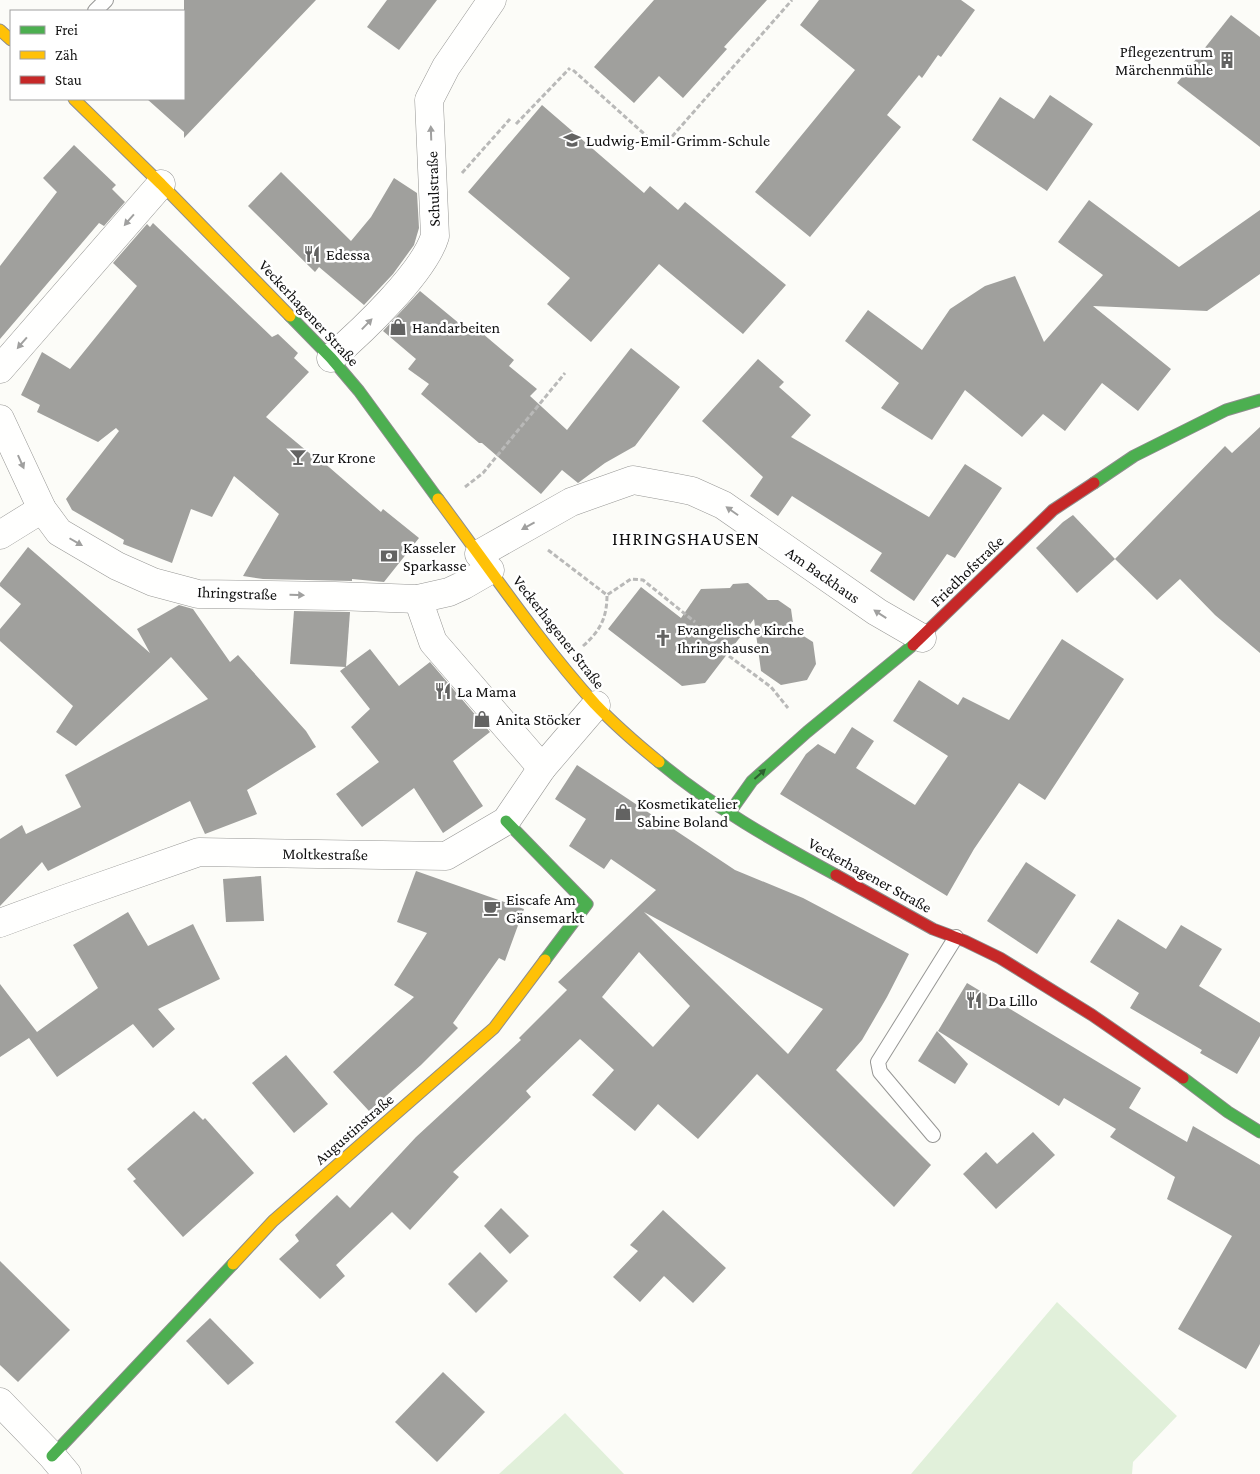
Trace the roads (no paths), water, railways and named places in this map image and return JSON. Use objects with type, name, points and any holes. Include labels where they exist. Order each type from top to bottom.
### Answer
[{"type":"street","name":"Schulstraße","points":[[331,358],[353,339],[387,303],[414,272],[432,245],[434,236],[430,100],[446,67],[492,0]]},
{"type":"street","points":[[0,30],[10,39]]},
{"type":"street","name":"Veckerhagener Straße","points":[[75,100],[161,184],[331,358],[359,391],[561,665],[596,705],[630,738],[688,786],[781,845],[933,929],[956,937],[1000,958],[1092,1015],[1175,1072],[1228,1112],[1260,1132]]},
{"type":"street","points":[[0,369],[161,184]]},
{"type":"street","name":"Friedhofstraße","points":[[730,812],[752,781],[806,732],[922,638],[1053,510],[1134,456],[1226,410],[1260,400]]},
{"type":"street","name":"Ihringstraße","points":[[0,419],[42,509],[59,532],[117,566],[153,582],[198,594],[418,599],[449,592],[464,585],[484,562]]},
{"type":"street","name":"Am Backhaus","points":[[484,562],[571,502],[633,480],[692,491],[723,505],[877,612],[922,638]]},
{"type":"street","points":[[0,535],[42,509]]},
{"type":"street","points":[[418,599],[433,642],[542,768]]},
{"type":"street","name":"Moltkestraße","points":[[0,924],[199,852],[446,856],[506,821],[542,768],[596,705]]},
{"type":"street","name":"Augustinstraße","points":[[60,1465],[273,1221],[494,1028],[587,904],[506,821]]},
{"type":"street","points":[[0,1402],[60,1465]]},
{"type":"lane","points":[[96,10],[106,0]]},
{"type":"lane","points":[[933,1135],[880,1072],[878,1062],[956,937]]},
{"type":"place","name":"Pflegezentrum Märchenmühle","points":[[1227,60]]},
{"type":"place","name":"Ludwig-Emil-Grimm-Schule","points":[[572,140]]},
{"type":"place","name":"Edessa","points":[[312,254]]},
{"type":"place","name":"Handarbeiten","points":[[398,327]]},
{"type":"place","name":"Zur Krone","points":[[298,457]]},
{"type":"place","name":"Kasseler Sparkasse","points":[[389,556]]},
{"type":"place","name":"Evangelische Kirche Ihringshausen","points":[[663,638]]},
{"type":"place","name":"La Mama","points":[[443,691]]},
{"type":"place","name":"Anita Stöcker","points":[[482,719]]},
{"type":"place","name":"Kosmetikatelier Sabine Boland","points":[[623,812]]},
{"type":"place","name":"Eiscafe Am Gänsemarkt","points":[[492,908]]},
{"type":"place","name":"Da Lillo","points":[[974,1000]]},
{"type":"district","name":"IHRINGSHAUSEN","points":[[686,538]]}]
